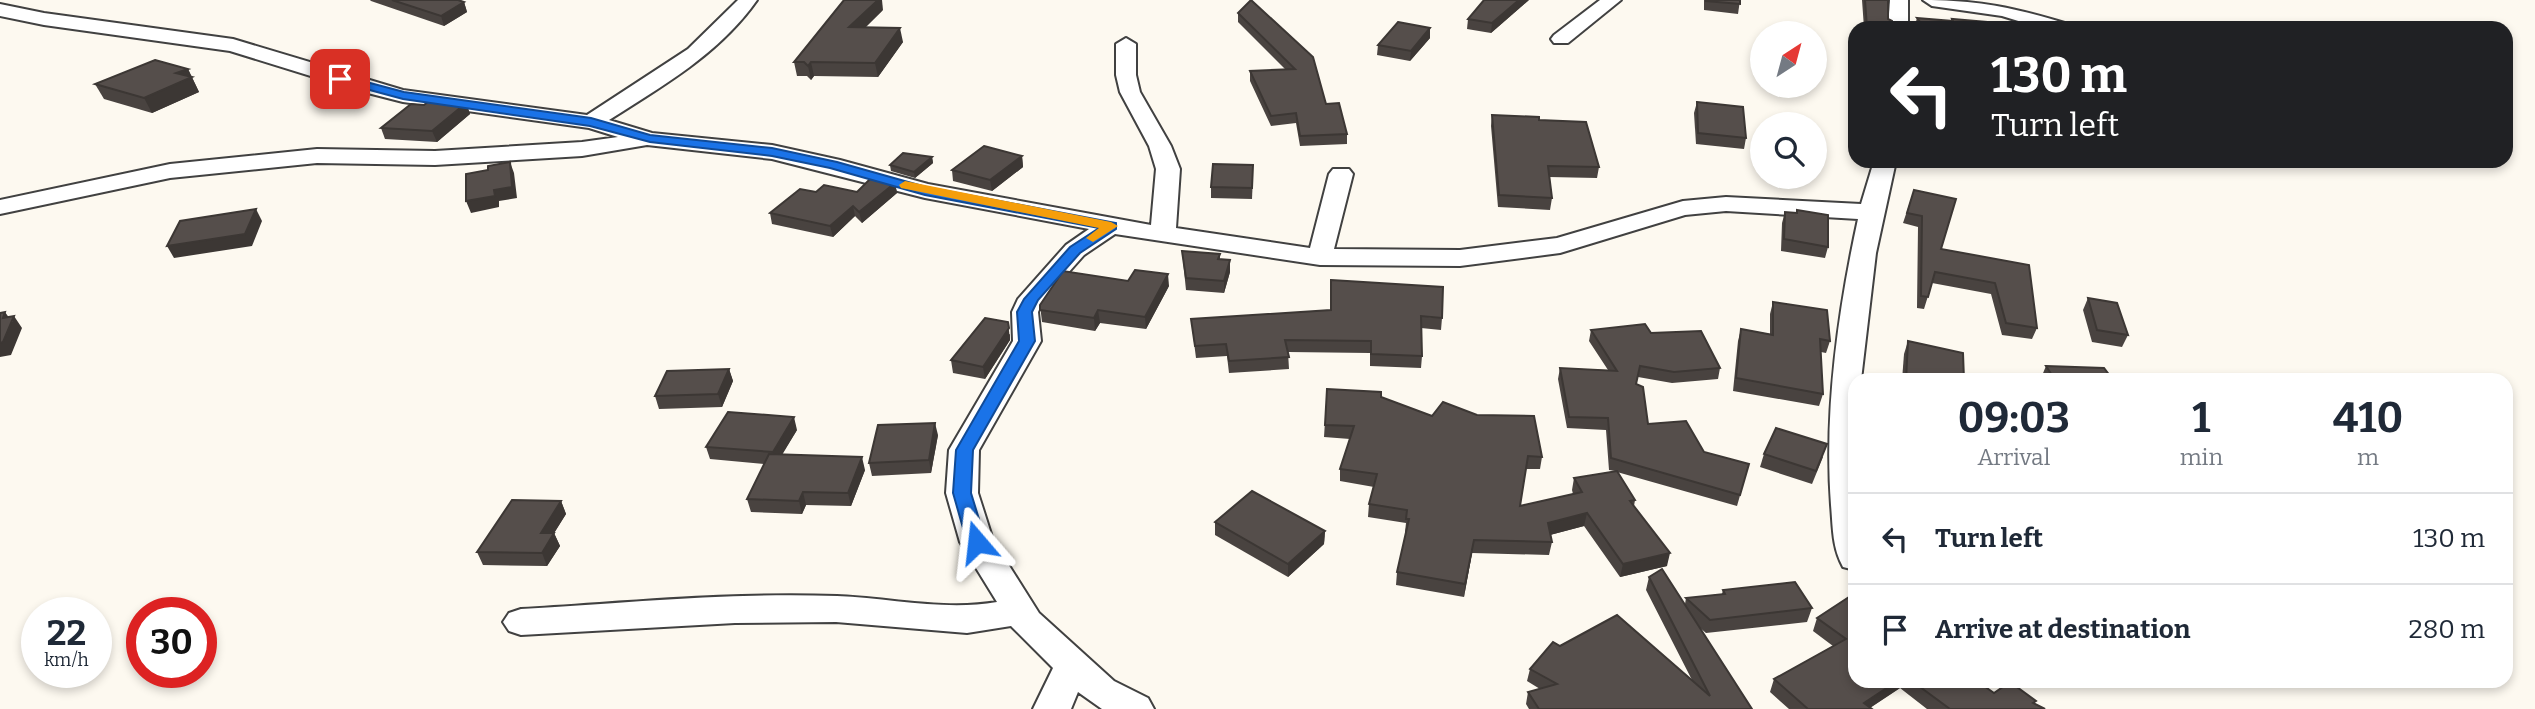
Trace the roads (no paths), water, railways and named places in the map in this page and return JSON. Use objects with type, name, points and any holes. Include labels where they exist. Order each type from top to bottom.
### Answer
[{"type":"street","points":[[591,122],[687,61],[728,27],[748,0]]},
{"type":"street","points":[[1561,39],[1612,0]]},
{"type":"street","points":[[1898,21],[1899,0]]},
{"type":"street","points":[[1932,0],[2004,11],[2038,21]]},
{"type":"street","points":[[0,10],[44,19],[233,45],[403,96],[591,122],[650,139],[772,152],[832,164],[925,191],[1111,226],[1320,257],[1460,258],[1560,245],[1683,208],[1726,204],[1871,212]]},
{"type":"street","points":[[1126,44],[1126,75],[1130,92],[1160,146],[1168,169],[1163,232]]},
{"type":"street","points":[[0,207],[170,171],[317,156],[435,158],[582,149],[650,139]]},
{"type":"street","points":[[1848,517],[1844,471],[1847,378],[1863,253],[1883,168]]},
{"type":"street","points":[[1320,257],[1341,174]]},
{"type":"street","points":[[1111,226],[1075,250],[1031,299],[1024,312],[1027,341],[964,450],[962,493],[977,542],[1027,622],[1101,691],[1135,709]]},
{"type":"street","points":[[520,622],[735,610],[823,609],[967,620],[1021,611]]},
{"type":"street","points":[[1052,709],[1073,664]]}]
